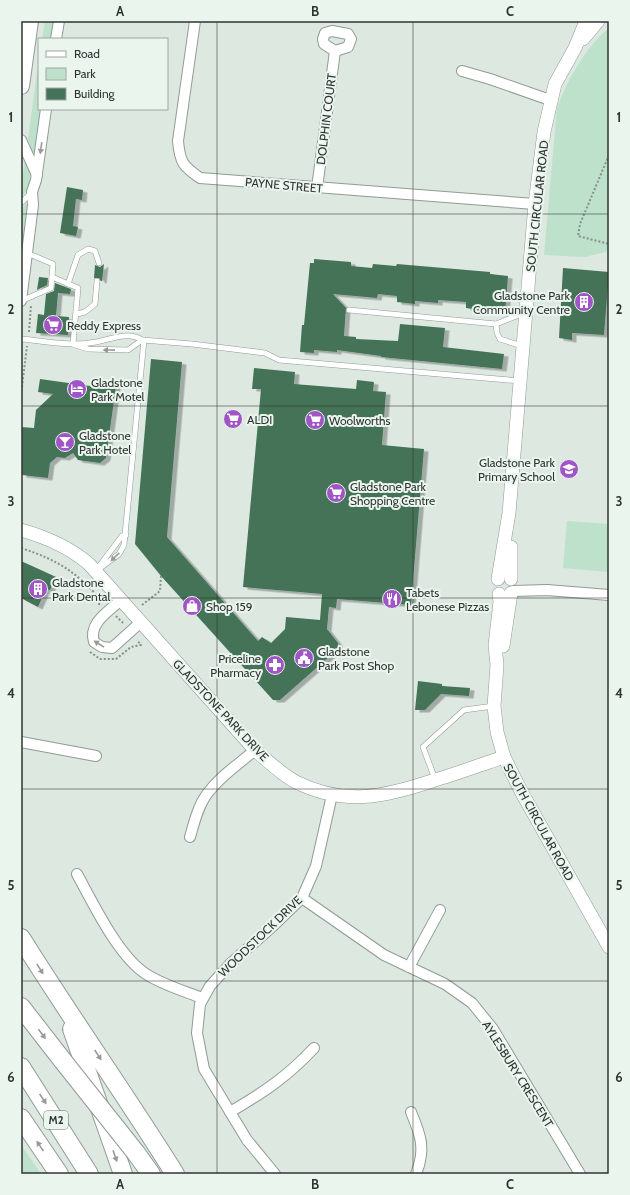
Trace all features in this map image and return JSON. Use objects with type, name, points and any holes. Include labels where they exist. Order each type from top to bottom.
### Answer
[{"type":"highway","points":[[21,938],[60,1000],[175,1174]]},
{"type":"highway","points":[[60,1000],[80,1047],[123,1174]]},
{"type":"highway","points":[[21,1007],[151,1174]]},
{"type":"highway","name":"M2","points":[[21,1067],[89,1174]]},
{"type":"highway","name":"M2","points":[[21,1118],[59,1174]]},
{"type":"main road","points":[[21,86],[30,21]]},
{"type":"street","points":[[56,38],[59,21]]},
{"type":"street","name":"PAYNE STREET","points":[[195,21],[178,141],[179,157],[184,167],[200,178],[535,204]]},
{"type":"street","name":"SOUTH CIRCULAR ROAD","points":[[510,588],[495,585],[498,579],[509,513],[535,204],[550,100],[555,84],[575,48],[586,21]]},
{"type":"street","name":"SOUTH CIRCULAR ROAD","points":[[575,48],[598,21]]},
{"type":"street","name":"DOLPHIN COURT","points":[[317,188],[335,51]]},
{"type":"street","points":[[462,71],[550,100]]},
{"type":"street","points":[[21,301],[33,205],[32,192],[37,175],[46,110]]},
{"type":"street","points":[[21,140],[37,175]]},
{"type":"street","name":"SOUTH CIRCULAR ROAD","points":[[509,513],[512,534],[510,588],[504,645],[497,665],[494,706],[497,732],[504,757],[522,793],[609,947]]},
{"type":"street","name":"GLADSTONE PARK DRIVE","points":[[21,530],[64,547],[80,556],[96,571],[255,750],[283,774],[296,782],[332,795],[360,798],[376,797],[435,780],[504,757]]},
{"type":"street","points":[[510,588],[609,595]]},
{"type":"street","points":[[121,600],[100,618],[93,628],[94,642],[102,647],[112,648],[131,632],[137,618]]},
{"type":"street","points":[[21,742],[96,756]]},
{"type":"street","points":[[190,837],[198,811],[206,794],[221,778],[255,750]]},
{"type":"street","name":"WOODSTOCK DRIVE","points":[[275,1174],[247,1140],[204,1069],[196,1033],[202,998],[210,986],[231,962],[273,926],[302,898],[316,866],[332,795]]},
{"type":"street","points":[[77,874],[116,941],[132,962],[145,973],[158,980],[202,998]]},
{"type":"street","name":"AYLESBURY CRESCENT","points":[[302,898],[384,955],[445,984],[472,1003],[493,1029],[580,1174]]},
{"type":"street","points":[[409,967],[440,910]]},
{"type":"street","points":[[230,1112],[261,1094],[293,1070],[314,1048]]},
{"type":"street","points":[[411,1112],[420,1132],[422,1145],[422,1159],[416,1174]]},
{"type":"lane","points":[[21,203],[32,192]]},
{"type":"lane","points":[[68,284],[78,255],[88,249],[95,251],[99,263]]},
{"type":"lane","points":[[21,301],[51,288],[52,264],[27,253]]},
{"type":"lane","points":[[52,277],[78,288],[77,314],[73,344]]},
{"type":"lane","points":[[77,314],[85,312],[95,304],[98,281]]},
{"type":"lane","points":[[349,310],[496,324],[527,312]]},
{"type":"lane","points":[[496,324],[497,333],[500,339],[523,346]]},
{"type":"lane","points":[[21,339],[73,344],[96,342],[113,336],[137,337],[143,340],[192,344],[265,353],[279,360],[521,381]]},
{"type":"lane","points":[[73,344],[88,350],[128,350],[143,340]]},
{"type":"lane","points":[[96,571],[122,536],[126,535],[143,340]]},
{"type":"lane","points":[[435,780],[423,746],[464,710],[494,706]]},
{"type":"path","points":[[609,154],[580,224],[578,236],[609,244]]},
{"type":"path","points":[[21,548],[59,563],[79,576],[131,632],[141,645],[131,647],[116,659],[100,659],[86,648]]},
{"type":"path","points":[[122,622],[137,618],[160,591],[161,576]]},
{"type":"path","points":[[97,610],[100,599]]},
{"type":"green space","points":[[45,21],[55,21],[52,38],[42,38]]},
{"type":"green space","points":[[609,28],[609,251],[585,257],[544,255],[557,108],[566,87],[585,54]]},
{"type":"green space","points":[[38,65],[38,110],[42,110],[35,158],[28,139]]},
{"type":"green space","points":[[25,161],[28,166],[30,181],[25,194],[21,198],[21,184]]},
{"type":"green space","points":[[25,204],[28,204],[21,260],[21,209]]},
{"type":"green space","points":[[567,521],[609,524],[609,572],[563,568]]},
{"type":"green space","points":[[21,1145],[41,1174],[21,1174]]},
{"type":"building","points":[[67,187],[83,190],[82,200],[76,199],[73,226],[78,227],[76,236],[60,233]]},
{"type":"building","points":[[314,259],[351,262],[351,266],[372,268],[373,264],[396,266],[397,264],[490,272],[490,274],[508,276],[505,314],[466,308],[466,302],[438,300],[438,303],[415,301],[415,304],[397,302],[397,296],[378,294],[377,298],[333,294],[346,308],[344,336],[356,337],[356,339],[398,341],[400,324],[445,328],[443,347],[504,354],[502,369],[381,357],[337,350],[337,352],[314,350],[314,353],[300,352],[310,263],[314,263]]},
{"type":"building","points":[[104,264],[101,281],[99,278],[94,278],[95,265],[100,267]]},
{"type":"building","name":"Gladstone Park Community Centre","points":[[563,268],[609,272],[604,335],[572,333],[572,340],[559,338]]},
{"type":"building","points":[[39,277],[48,278],[47,285],[37,290]]},
{"type":"building","points":[[55,283],[71,289],[70,294],[58,293],[56,316],[69,317],[68,335],[36,333],[38,314],[44,315],[46,294],[54,291]]},
{"type":"building","name":"Gladstone Park Shopping Centre","points":[[151,359],[182,362],[167,537],[258,641],[262,637],[271,643],[285,629],[286,617],[320,620],[322,594],[243,587],[261,389],[252,389],[254,368],[295,372],[294,384],[356,389],[357,380],[374,382],[373,391],[386,392],[382,445],[424,449],[411,605],[337,599],[336,608],[329,607],[327,629],[338,643],[338,649],[280,700],[273,700],[161,576],[135,544]]},
{"type":"building","name":"Gladstone Park Hotel","points":[[40,379],[90,386],[91,382],[116,386],[106,458],[100,463],[78,460],[73,453],[65,458],[57,457],[50,463],[48,478],[22,475],[21,427],[34,428],[36,410],[53,394],[38,392]]},
{"type":"building","points":[[21,561],[56,577],[50,590],[46,589],[38,607],[21,598]]},
{"type":"building","points":[[418,681],[442,684],[442,686],[470,688],[469,696],[441,694],[425,710],[415,710]]},
{"type":"place","name":"Gladstone Park Community Centre","points":[[584,302]]},
{"type":"place","name":"Reddy Express","points":[[53,325]]},
{"type":"place","name":"Gladstone Park Motel","points":[[77,389]]},
{"type":"place","name":"ALDI","points":[[233,419]]},
{"type":"place","name":"Woolworths","points":[[315,420]]},
{"type":"place","name":"Gladstone Park Hotel","points":[[65,442]]},
{"type":"place","name":"Gladstone Park Primary School","points":[[569,469]]},
{"type":"place","name":"Gladstone Park Shopping Centre","points":[[336,493]]},
{"type":"place","name":"Gladstone Park Dental","points":[[38,589]]},
{"type":"place","name":"Tabets Lebonese Pizzas","points":[[392,599]]},
{"type":"place","name":"Shop 159","points":[[192,606]]},
{"type":"place","name":"Gladstone Park Post Shop","points":[[304,658]]},
{"type":"place","name":"Priceline Pharmacy","points":[[275,665]]}]
